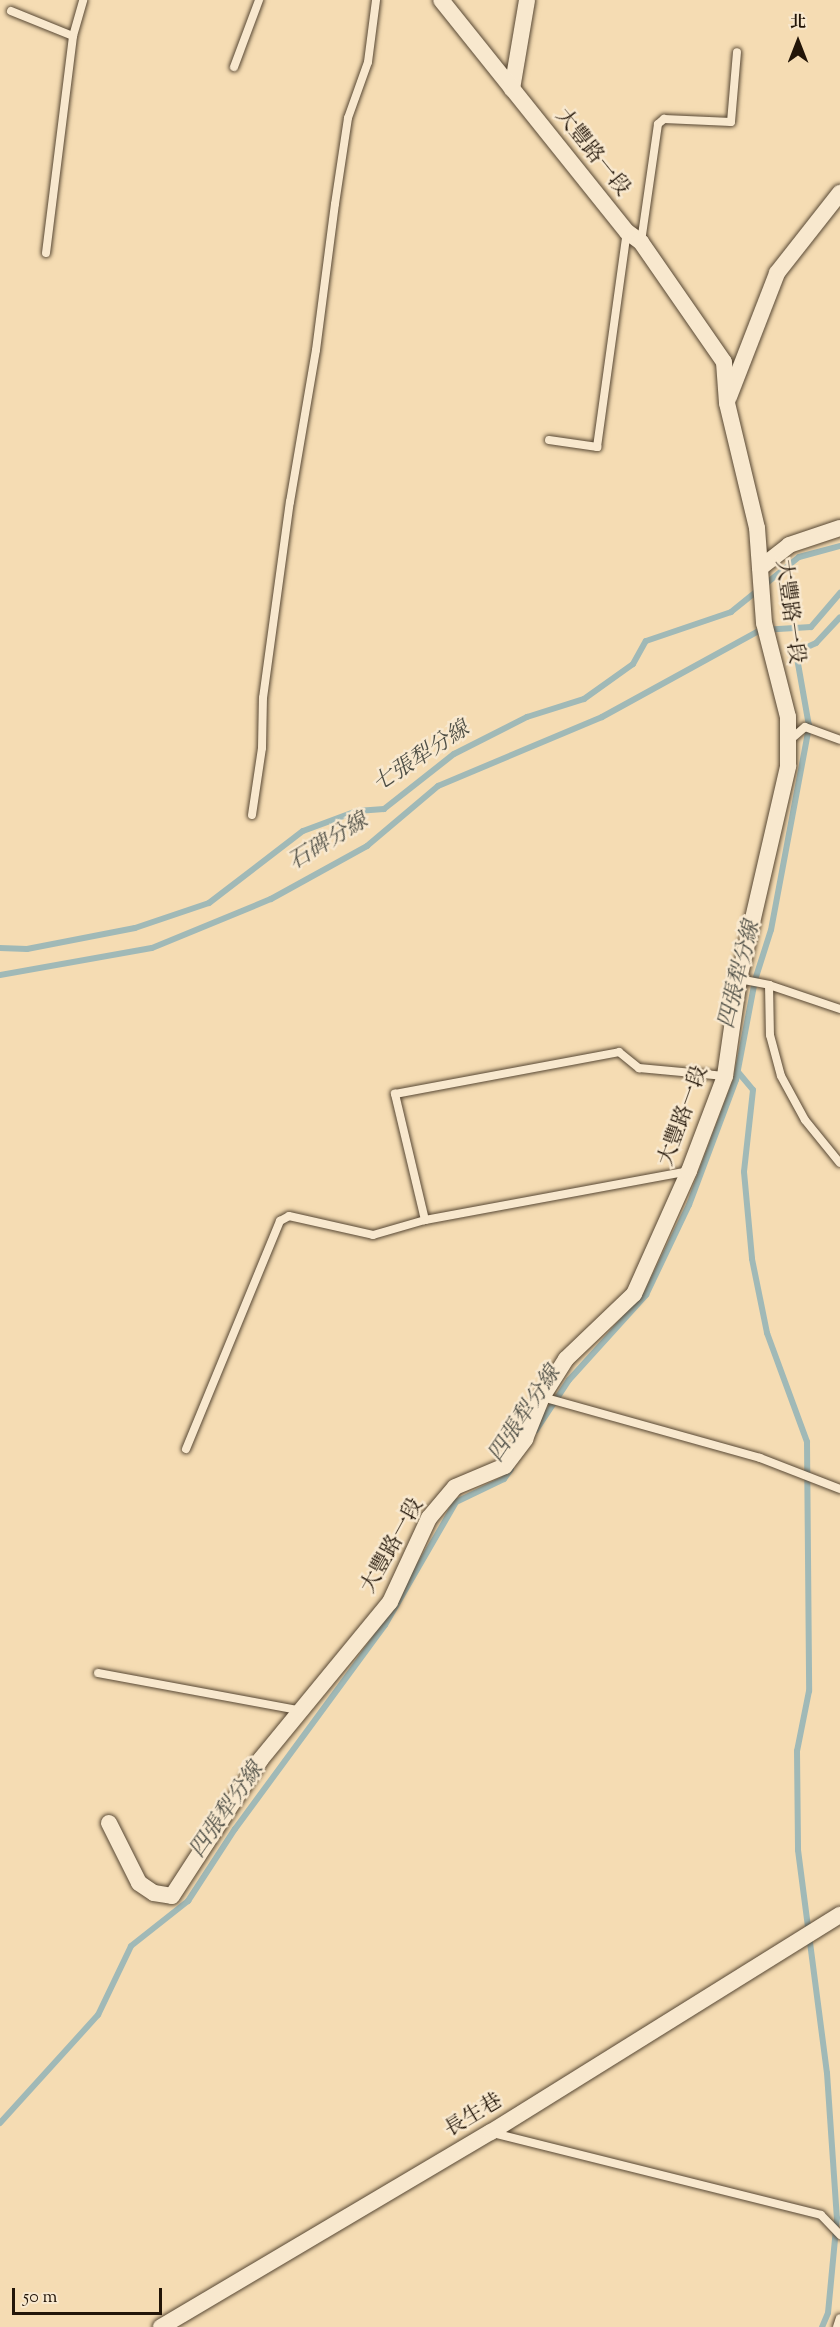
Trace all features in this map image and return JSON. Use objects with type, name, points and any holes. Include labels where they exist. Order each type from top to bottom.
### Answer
[{"type":"street","name":"大豐路一段","points":[[110,1823],[139,1883],[154,1893],[172,1896],[261,1759],[303,1711],[390,1602],[429,1518],[454,1487],[506,1466],[525,1439],[542,1397],[566,1359],[634,1294],[689,1171],[725,1076],[739,979],[788,766],[790,741],[788,717],[764,623],[757,528],[727,403],[724,362],[641,242],[627,232],[441,0]]},
{"type":"street","points":[[512,89],[527,0]]},
{"type":"street","points":[[727,403],[777,273],[840,193]]},
{"type":"street","points":[[760,568],[789,545],[840,528]]},
{"type":"street","name":"長生巷","points":[[161,2327],[491,2132],[804,1934],[840,1915]]},
{"type":"lane","points":[[46,253],[73,36],[83,0]]},
{"type":"lane","points":[[234,67],[259,0]]},
{"type":"lane","points":[[252,815],[261,748],[263,698],[290,502],[316,350],[334,204],[348,118],[368,62],[375,0]]},
{"type":"lane","points":[[10,11],[73,36]]},
{"type":"lane","points":[[641,242],[658,124],[664,119],[731,122],[737,52]]},
{"type":"lane","points":[[549,440],[597,447],[627,232]]},
{"type":"lane","points":[[790,741],[805,727],[840,740]]},
{"type":"lane","points":[[739,979],[769,984],[840,1009]]},
{"type":"lane","points":[[769,984],[770,1035],[781,1076],[805,1120],[840,1163]]},
{"type":"lane","points":[[425,1220],[395,1094],[619,1052],[639,1068],[725,1076]]},
{"type":"lane","points":[[186,1449],[280,1221],[289,1216],[373,1235],[425,1220],[689,1171]]},
{"type":"lane","points":[[542,1397],[760,1458],[840,1489]]},
{"type":"lane","points":[[98,1673],[303,1711]]},
{"type":"lane","points":[[491,2132],[821,2215],[840,2235]]},
{"type":"lane","points":[[837,2327],[840,2318]]},
{"type":"waterway","name":"七張犁分線","points":[[0,948],[27,949],[135,928],[209,903],[303,831],[357,811],[384,809],[454,754],[527,717],[584,699],[633,664],[646,641],[731,612],[799,557],[840,546]]},
{"type":"waterway","name":"石碑分線","points":[[0,975],[152,948],[271,899],[367,846],[438,786],[602,717],[760,630],[811,627],[840,593]]},
{"type":"waterway","name":"四張犁分線","points":[[536,1430],[569,1380],[646,1295],[689,1205],[736,1080],[755,980],[771,930],[809,726],[796,652],[816,643],[840,617]]},
{"type":"waterway","points":[[738,1072],[753,1090],[744,1172],[752,1259],[767,1333],[807,1442],[809,1691],[797,1751],[798,1850],[827,2073],[837,2218],[828,2313],[822,2327]]},
{"type":"waterway","name":"四張犁分線","points":[[0,2123],[98,2015],[131,1946],[188,1901],[235,1829],[385,1625],[456,1502],[504,1479],[511,1469]]}]
